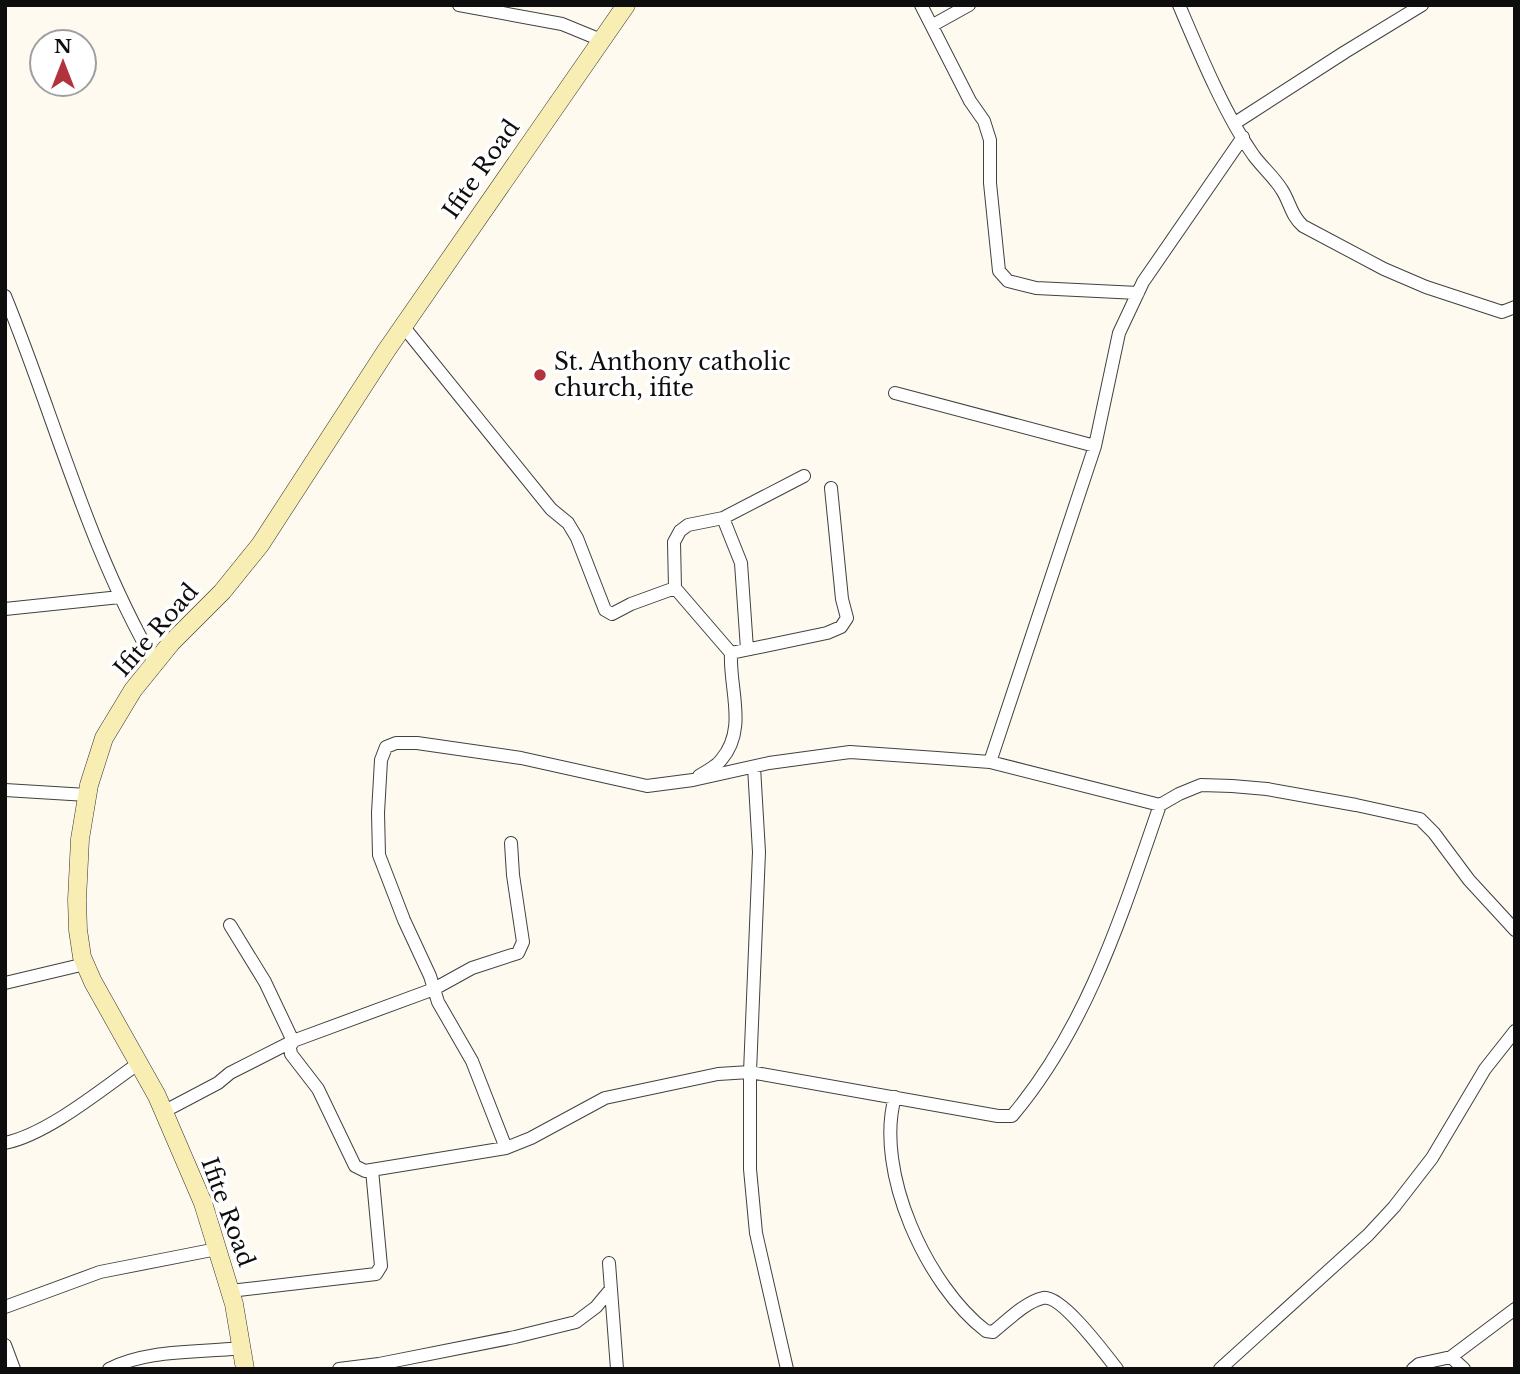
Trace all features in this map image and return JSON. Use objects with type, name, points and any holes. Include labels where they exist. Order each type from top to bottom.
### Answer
[{"type":"street","points":[[459,5],[562,24],[601,40]]},
{"type":"street","name":"Ifite Road","points":[[245,1369],[230,1292],[203,1203],[139,1063],[85,964],[78,930],[77,900],[80,839],[88,795],[104,738],[133,690],[171,643],[222,592],[260,545],[403,326],[626,5]]},
{"type":"street","points":[[921,5],[970,101],[984,121],[990,140],[990,183],[999,271],[1008,281],[1036,288],[1138,293]]},
{"type":"street","points":[[933,25],[969,5]]},
{"type":"street","points":[[1179,5],[1235,123],[1255,157],[1287,198],[1295,219],[1303,226],[1384,269],[1426,287],[1502,312],[1515,307]]},
{"type":"street","points":[[1235,123],[1422,5]]},
{"type":"street","points":[[990,762],[1095,446],[1119,333],[1151,271],[1243,137]]},
{"type":"street","points":[[5,296],[74,483],[120,597],[155,663]]},
{"type":"street","points":[[403,326],[551,509],[568,523],[577,538],[605,610],[612,614],[675,588]]},
{"type":"street","points":[[895,393],[1095,446]]},
{"type":"street","points":[[692,780],[721,761],[733,740],[737,706],[731,653],[675,588],[674,542],[680,531],[688,525],[723,518],[804,477]]},
{"type":"street","points":[[731,653],[827,633],[841,627],[847,618],[842,599],[831,488]]},
{"type":"street","points":[[723,518],[741,563],[747,649]]},
{"type":"street","points":[[5,608],[120,597]]},
{"type":"street","points":[[506,1148],[472,1061],[438,1002],[379,855],[381,760],[386,747],[396,743],[417,743],[521,758],[647,786],[850,752],[990,762],[1160,806]]},
{"type":"street","points":[[754,767],[758,852],[750,1072],[750,1169],[756,1233],[787,1369]]},
{"type":"street","points":[[293,1041],[291,1054],[318,1089],[355,1166],[365,1171],[506,1148],[531,1138],[605,1098],[718,1074],[750,1072],[998,1116],[1012,1116],[1026,1099],[1076,1021],[1102,965],[1160,806],[1179,793],[1201,785],[1267,789],[1420,819],[1434,833],[1469,880],[1515,930]]},
{"type":"street","points":[[5,790],[88,795]]},
{"type":"street","points":[[163,1112],[218,1083],[230,1073],[293,1041],[434,989],[472,968],[518,953],[523,942],[511,843]]},
{"type":"street","points":[[230,925],[265,982],[293,1041]]},
{"type":"street","points":[[5,983],[85,964]]},
{"type":"street","points":[[1220,1369],[1368,1235],[1394,1207],[1432,1158],[1485,1069],[1515,1031]]},
{"type":"street","points":[[5,1143],[20,1140],[60,1117],[139,1063]]},
{"type":"street","points":[[895,1097],[890,1115],[891,1152],[897,1181],[925,1259],[939,1282],[986,1331],[993,1332],[1031,1303],[1044,1298],[1055,1300],[1091,1336],[1117,1369]]},
{"type":"street","points":[[230,1292],[376,1274],[381,1266],[372,1170]]},
{"type":"street","points":[[5,1307],[100,1272],[217,1249]]},
{"type":"street","points":[[609,1263],[617,1369]]},
{"type":"street","points":[[339,1369],[402,1360],[576,1322],[596,1307],[611,1289]]},
{"type":"street","points":[[1413,1369],[1419,1364],[1451,1357],[1515,1309]]},
{"type":"street","points":[[5,1345],[14,1369]]},
{"type":"street","points":[[109,1369],[122,1362],[155,1356],[241,1349]]},
{"type":"street","points":[[1451,1357],[1464,1369]]},
{"type":"place","name":"St. Anthony catholic church, ifite","points":[[540,375]]}]
